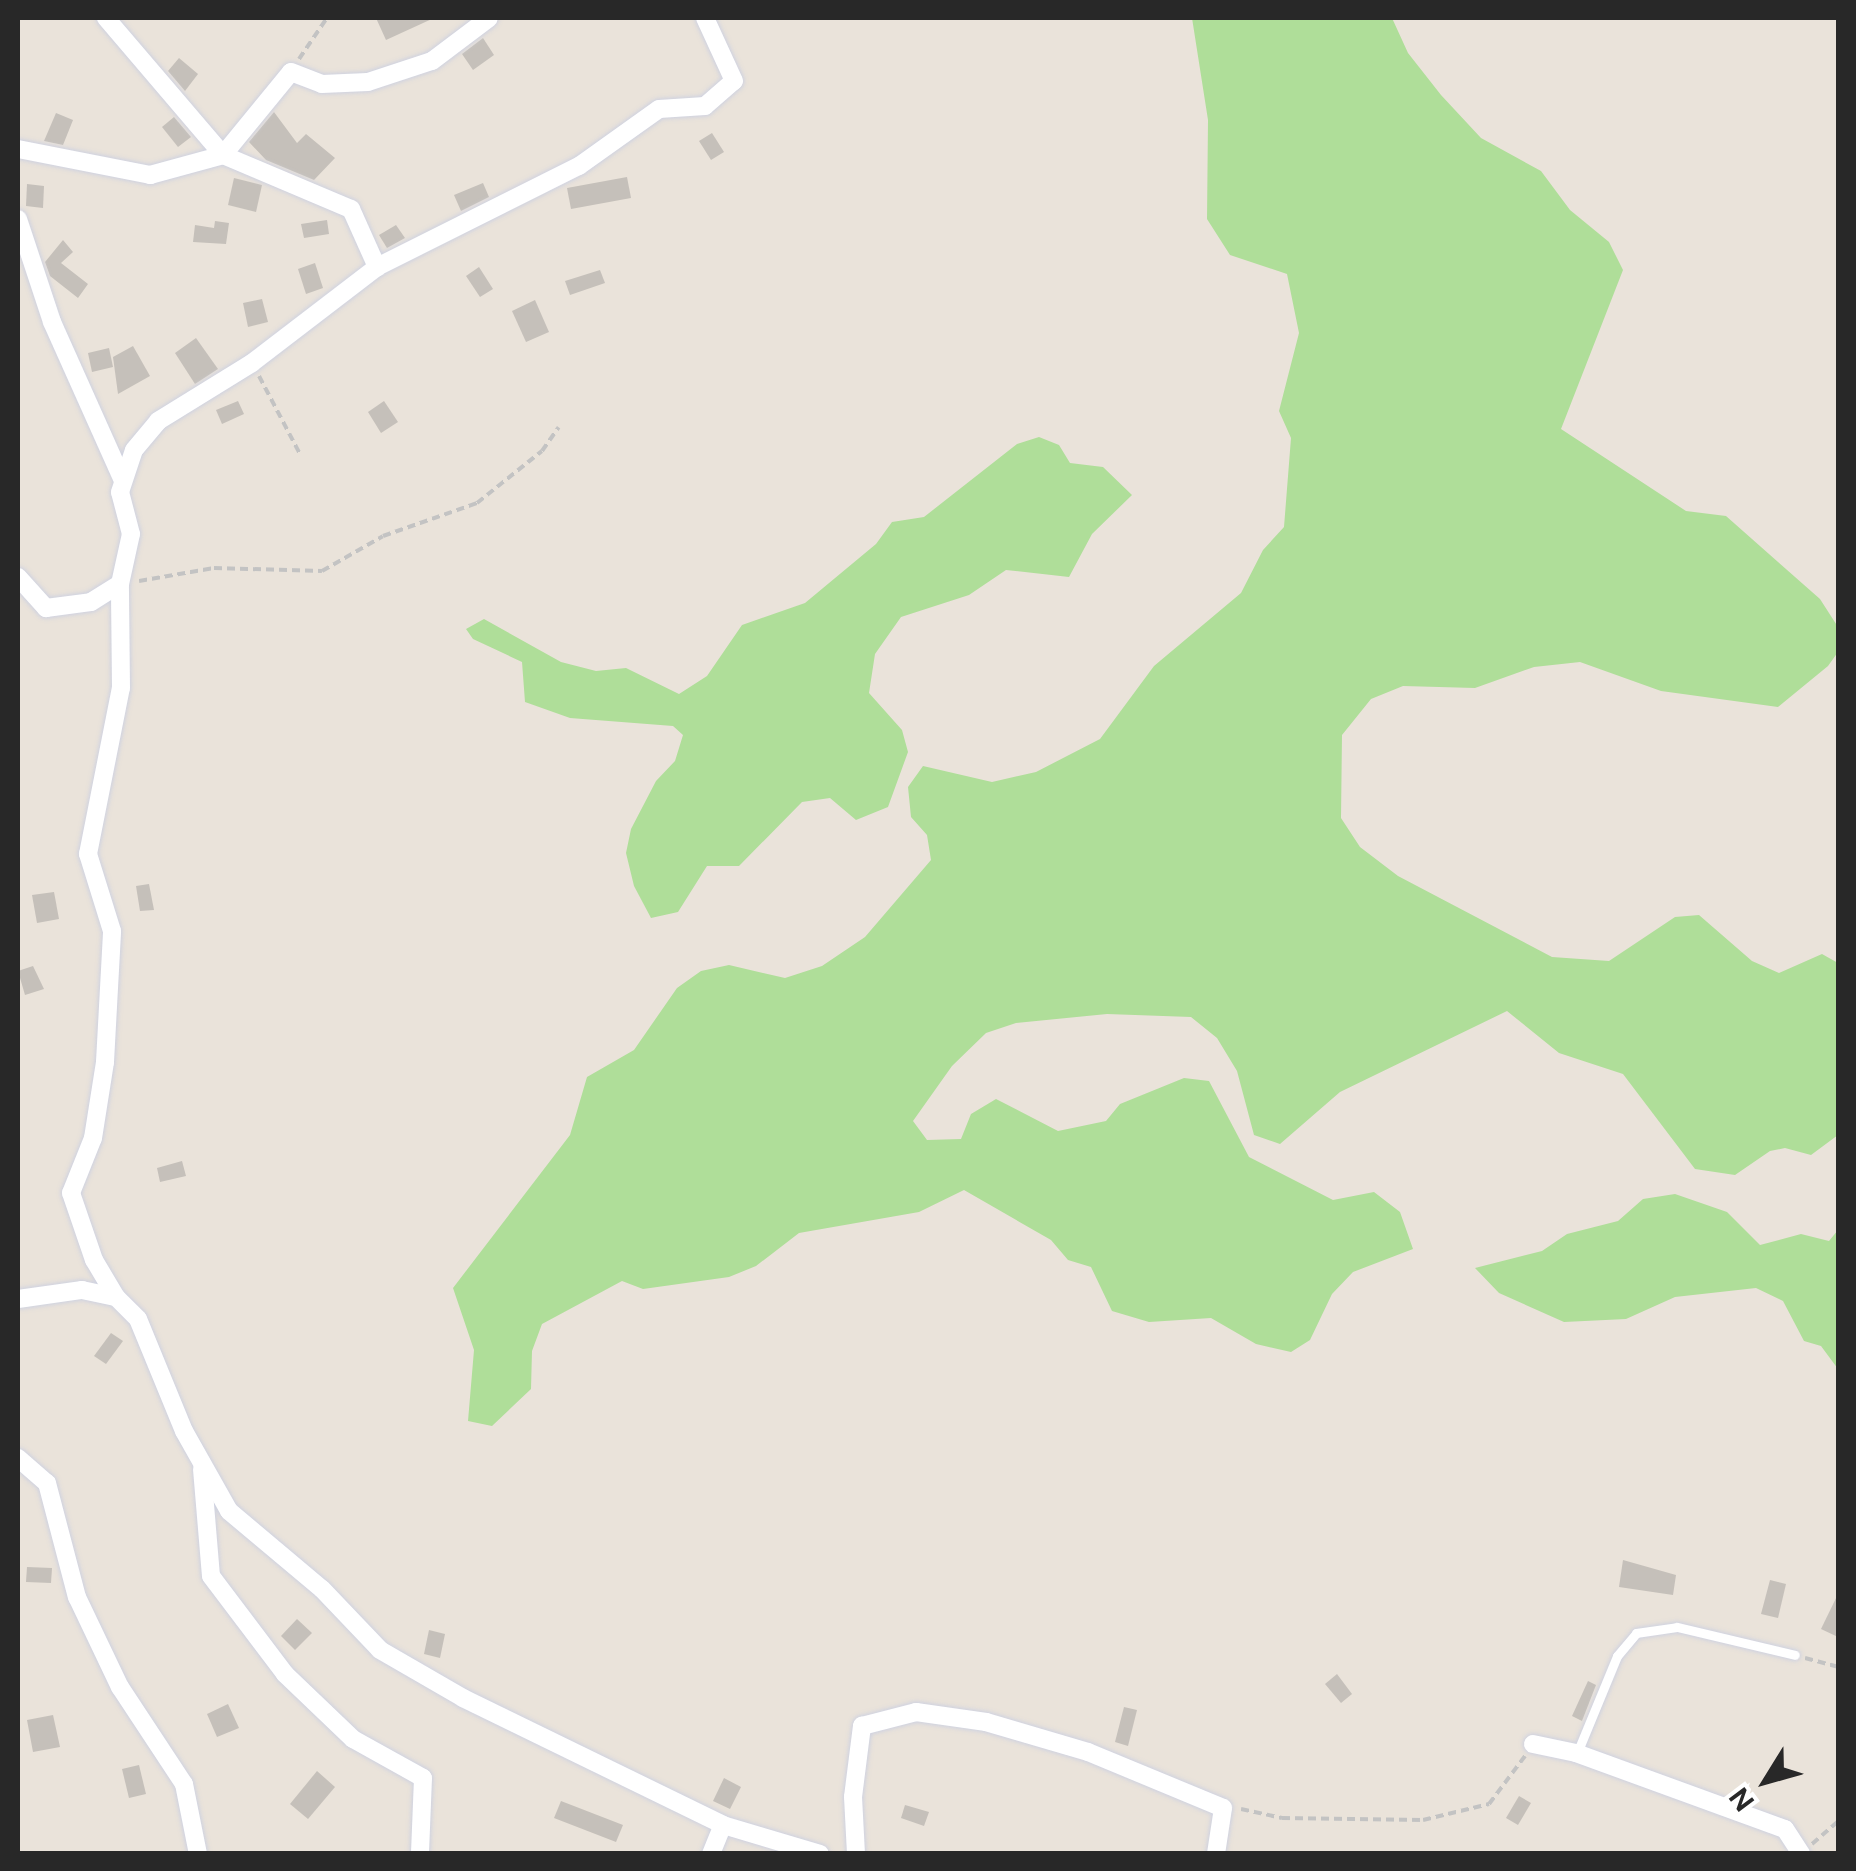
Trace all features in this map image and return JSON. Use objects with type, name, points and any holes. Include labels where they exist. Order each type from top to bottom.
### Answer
[{"type":"street","points":[[106,18],[223,155],[351,209],[377,267]]},
{"type":"street","points":[[18,148],[150,175],[223,155],[291,72],[322,84],[368,82],[432,60],[489,18]]},
{"type":"street","points":[[123,481],[134,450],[158,422],[252,363],[377,267],[579,166],[659,109],[705,106],[734,81],[706,18]]},
{"type":"street","points":[[18,218],[52,322],[123,481],[130,534],[120,584],[121,688],[88,854],[112,931],[106,1062],[93,1138],[72,1193],[94,1260],[116,1297],[138,1319],[202,1462],[229,1511],[322,1589],[380,1650],[584,1760],[722,1826],[814,1853]]},
{"type":"street","points":[[18,578],[46,608],[91,602],[120,584]]},
{"type":"street","points":[[18,1300],[82,1290],[116,1297]]},
{"type":"street","points":[[18,1458],[47,1483],[77,1597],[120,1686],[184,1784],[198,1854]]},
{"type":"street","points":[[202,1462],[211,1576],[285,1674],[353,1739],[423,1778],[420,1854]]},
{"type":"street","points":[[856,1854],[853,1797],[862,1726],[916,1712],[986,1722],[1088,1752],[1223,1808],[1216,1854]]},
{"type":"street","points":[[1534,1744],[1576,1754],[1785,1828],[1801,1854]]},
{"type":"street","points":[[711,1854],[722,1826]]},
{"type":"lane","points":[[1576,1754],[1617,1656],[1636,1633],[1677,1626],[1794,1655]]},
{"type":"path","points":[[291,72],[327,18]]},
{"type":"path","points":[[252,363],[300,454]]},
{"type":"path","points":[[120,584],[214,568],[322,571],[382,536],[477,503],[542,450],[559,427]]},
{"type":"path","points":[[1794,1655],[1838,1667]]},
{"type":"path","points":[[1223,1808],[1282,1818],[1423,1820],[1489,1804],[1534,1744]]},
{"type":"path","points":[[1801,1854],[1838,1821]]},
{"type":"green space","points":[[1192,18],[1392,18],[1408,53],[1441,95],[1481,138],[1541,171],[1570,210],[1609,242],[1623,270],[1561,429],[1686,511],[1726,516],[1820,599],[1838,627],[1838,652],[1828,666],[1778,707],[1661,691],[1580,662],[1534,667],[1475,688],[1403,686],[1371,699],[1342,735],[1341,818],[1360,847],[1398,876],[1552,957],[1609,961],[1675,917],[1699,915],[1752,961],[1779,973],[1822,954],[1838,963],[1838,1135],[1811,1155],[1785,1148],[1770,1151],[1735,1175],[1695,1169],[1623,1074],[1559,1053],[1507,1011],[1340,1092],[1280,1144],[1254,1135],[1237,1071],[1217,1038],[1191,1017],[1107,1014],[1016,1023],[986,1033],[952,1066],[913,1121],[927,1140],[961,1139],[971,1114],[996,1099],[1058,1131],[1106,1121],[1120,1104],[1184,1078],[1209,1081],[1249,1157],[1333,1200],[1374,1192],[1400,1212],[1413,1249],[1353,1272],[1332,1294],[1310,1340],[1291,1352],[1256,1344],[1211,1318],[1149,1322],[1112,1311],[1091,1267],[1068,1260],[1051,1240],[964,1190],[919,1212],[799,1233],[756,1266],[729,1277],[643,1289],[622,1281],[542,1324],[532,1351],[531,1389],[492,1426],[468,1421],[474,1350],[453,1288],[570,1135],[587,1077],[634,1050],[677,988],[701,971],[729,965],[785,978],[822,966],[865,937],[931,860],[927,835],[911,817],[908,787],[923,766],[992,782],[1036,772],[1100,739],[1154,666],[1241,593],[1263,550],[1284,527],[1291,438],[1279,411],[1299,333],[1287,274],[1230,255],[1207,219],[1208,120]]},
{"type":"green space","points":[[1039,437],[1059,445],[1070,463],[1103,467],[1132,495],[1092,534],[1069,577],[1006,570],[969,595],[901,617],[875,654],[869,693],[902,730],[908,752],[888,807],[856,820],[830,798],[802,802],[739,866],[707,866],[678,912],[651,918],[634,886],[626,853],[631,829],[656,781],[675,761],[683,735],[673,726],[570,718],[525,702],[522,662],[473,639],[466,629],[484,619],[561,662],[596,671],[626,668],[679,694],[707,676],[742,625],[805,603],[876,544],[892,522],[924,517],[1017,444]]},
{"type":"green space","points":[[1675,1194],[1727,1212],[1760,1245],[1801,1234],[1829,1241],[1838,1230],[1838,1369],[1821,1346],[1804,1341],[1783,1301],[1756,1288],[1675,1297],[1626,1319],[1564,1322],[1499,1293],[1475,1268],[1542,1251],[1567,1234],[1618,1221],[1643,1199]]},
{"type":"building","points":[[376,18],[434,18],[386,40]]},
{"type":"building","points":[[483,38],[494,55],[473,70],[462,54]]},
{"type":"building","points":[[179,58],[198,74],[185,91],[168,71]]},
{"type":"building","points":[[274,112],[297,143],[306,134],[335,158],[314,180],[266,160],[249,142]]},
{"type":"building","points":[[56,113],[73,120],[63,145],[44,141]]},
{"type":"building","points":[[174,117],[191,137],[178,147],[162,127]]},
{"type":"building","points":[[712,133],[724,152],[711,160],[699,141]]},
{"type":"building","points":[[627,177],[631,198],[571,209],[567,188]]},
{"type":"building","points":[[234,178],[262,185],[256,212],[228,205]]},
{"type":"building","points":[[483,183],[489,197],[461,211],[454,195]]},
{"type":"building","points":[[27,184],[44,186],[43,208],[26,206]]},
{"type":"building","points":[[327,220],[329,234],[304,238],[301,224]]},
{"type":"building","points":[[215,221],[229,223],[226,244],[193,242],[195,225],[214,228]]},
{"type":"building","points":[[396,225],[405,238],[387,248],[379,235]]},
{"type":"building","points":[[63,240],[73,252],[61,263],[88,284],[78,298],[50,276],[45,262]]},
{"type":"building","points":[[315,263],[323,288],[306,294],[298,269]]},
{"type":"building","points":[[479,267],[493,289],[480,297],[466,276]]},
{"type":"building","points":[[600,270],[605,283],[570,295],[565,281]]},
{"type":"building","points":[[262,299],[268,322],[248,327],[243,303]]},
{"type":"building","points":[[535,300],[549,332],[526,342],[512,311]]},
{"type":"building","points":[[196,338],[218,369],[195,384],[175,353]]},
{"type":"building","points":[[133,346],[150,376],[118,394],[113,357]]},
{"type":"building","points":[[109,348],[113,367],[92,372],[88,353]]},
{"type":"building","points":[[238,401],[244,414],[222,424],[216,410]]},
{"type":"building","points":[[384,401],[398,422],[381,433],[368,412]]},
{"type":"building","points":[[149,884],[154,910],[140,911],[136,886]]},
{"type":"building","points":[[54,892],[59,919],[37,923],[32,895]]},
{"type":"building","points":[[33,966],[44,989],[25,995],[18,971]]},
{"type":"building","points":[[182,1161],[186,1176],[160,1182],[157,1168]]},
{"type":"building","points":[[111,1333],[123,1341],[106,1364],[94,1356]]},
{"type":"building","points":[[1623,1560],[1676,1575],[1673,1595],[1619,1587]]},
{"type":"building","points":[[27,1567],[52,1568],[51,1583],[26,1582]]},
{"type":"building","points":[[1770,1580],[1786,1584],[1778,1618],[1761,1614]]},
{"type":"building","points":[[1838,1594],[1838,1637],[1821,1629]]},
{"type":"building","points":[[297,1619],[312,1633],[295,1650],[281,1636]]},
{"type":"building","points":[[429,1630],[445,1634],[440,1658],[424,1654]]},
{"type":"building","points":[[1337,1674],[1352,1694],[1341,1703],[1325,1684]]},
{"type":"building","points":[[1588,1681],[1596,1685],[1582,1721],[1572,1716]]},
{"type":"building","points":[[228,1704],[239,1728],[217,1737],[207,1714]]},
{"type":"building","points":[[1124,1707],[1137,1710],[1128,1746],[1115,1742]]},
{"type":"building","points":[[53,1715],[60,1747],[33,1752],[27,1720]]},
{"type":"building","points":[[139,1765],[146,1794],[129,1798],[122,1769]]},
{"type":"building","points":[[317,1771],[335,1787],[308,1819],[290,1804]]},
{"type":"building","points":[[724,1778],[741,1787],[730,1809],[713,1801]]},
{"type":"building","points":[[1519,1796],[1531,1803],[1518,1825],[1506,1818]]},
{"type":"building","points":[[561,1801],[623,1825],[616,1842],[554,1818]]},
{"type":"building","points":[[905,1805],[929,1812],[924,1826],[901,1818]]}]
